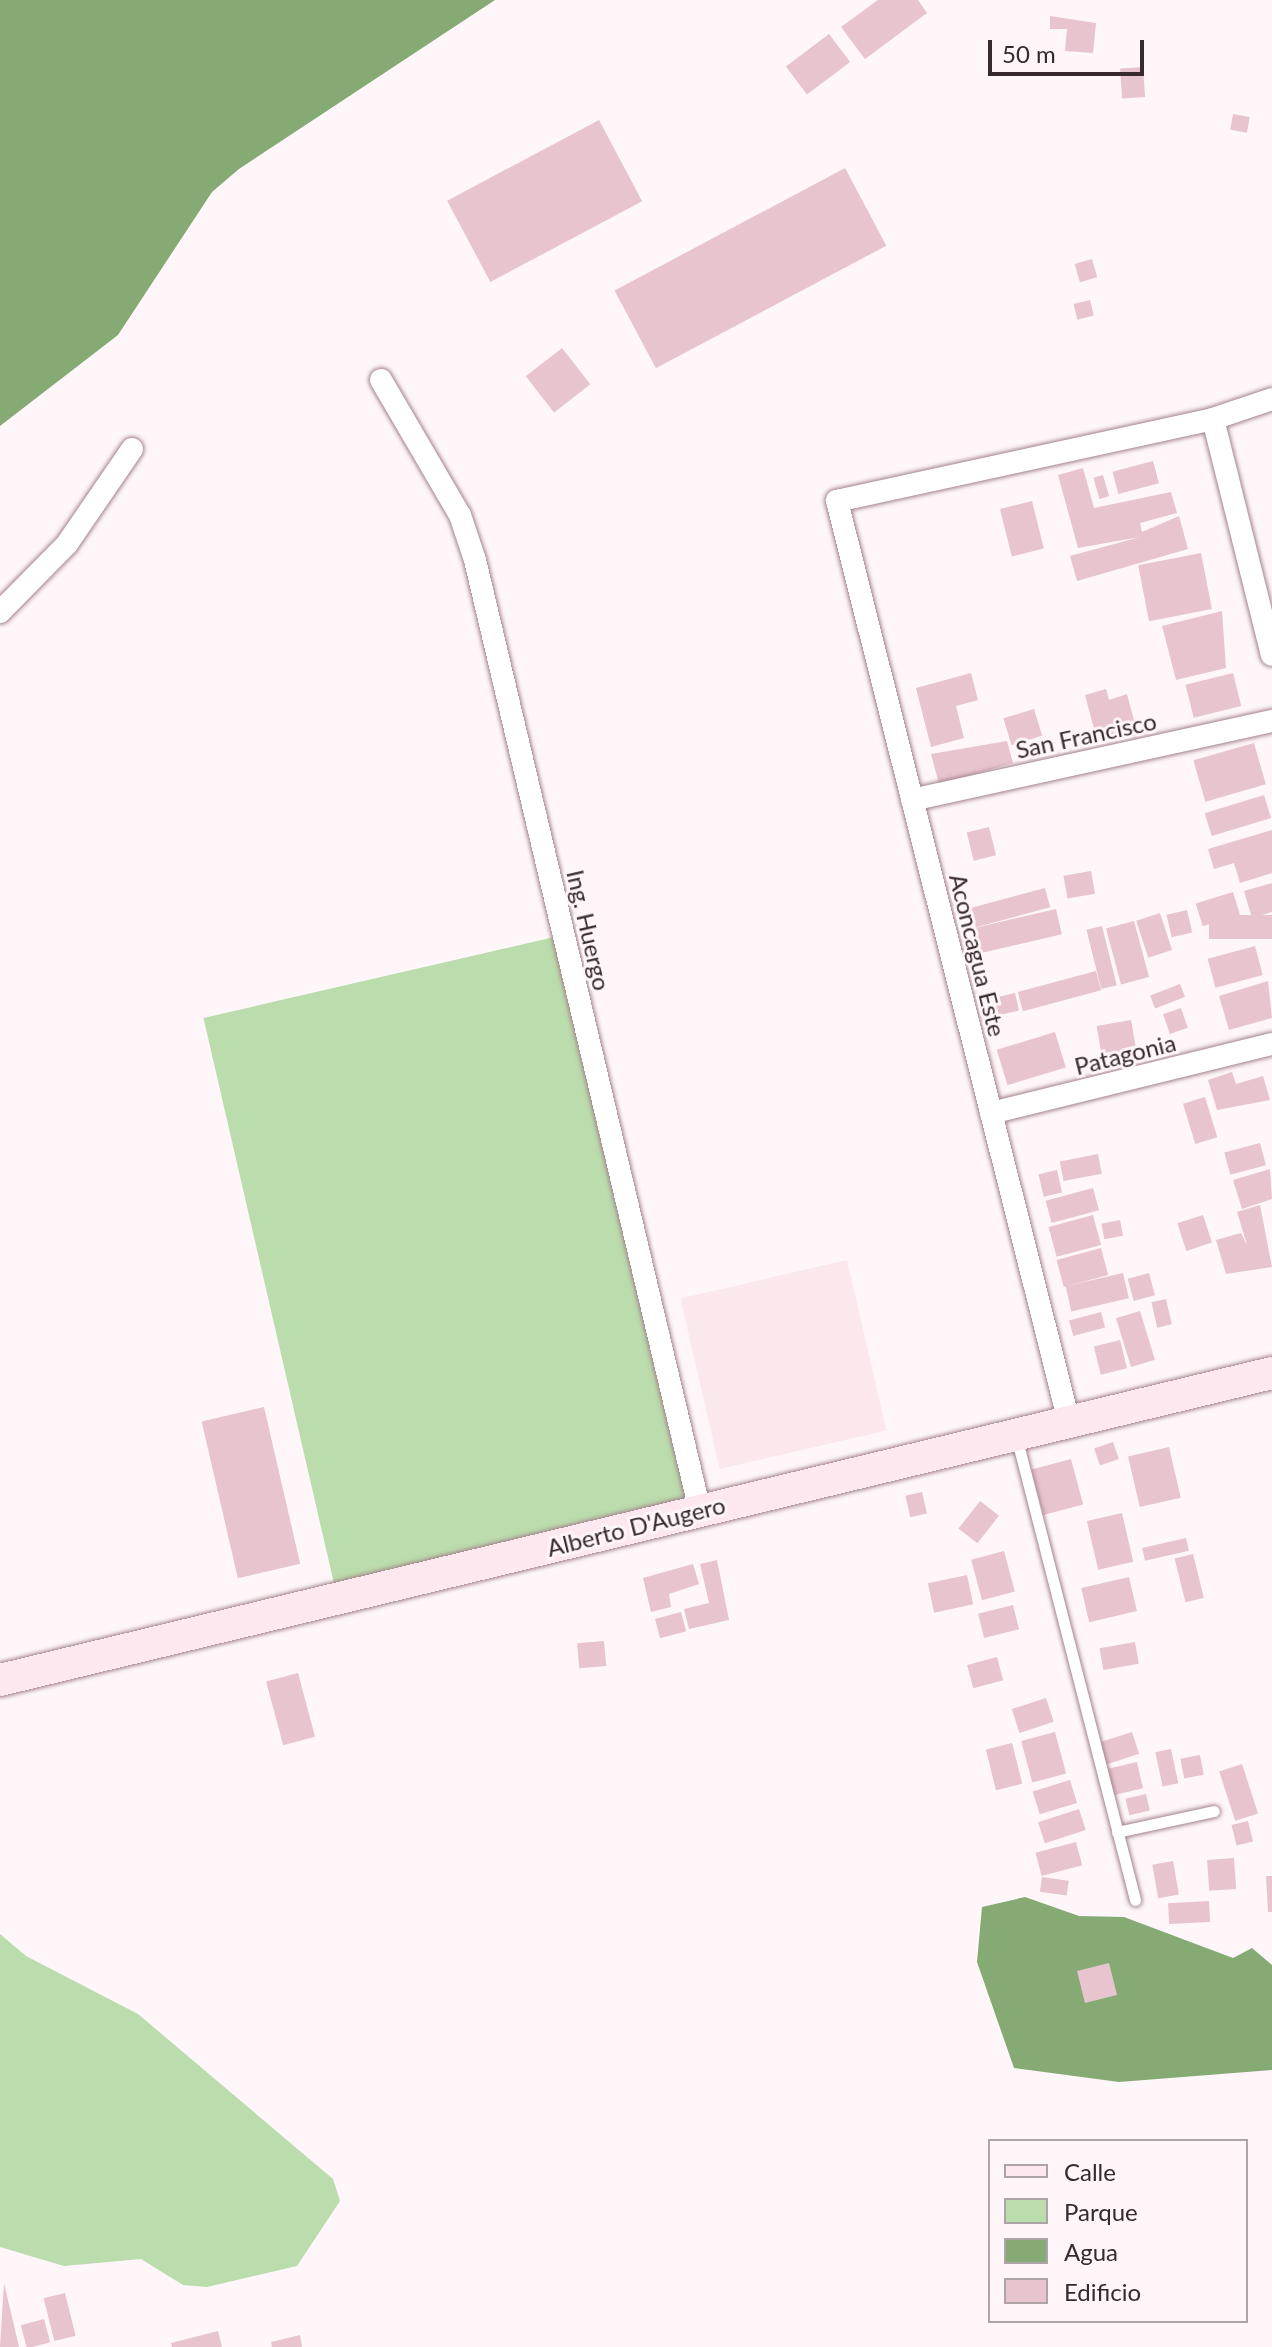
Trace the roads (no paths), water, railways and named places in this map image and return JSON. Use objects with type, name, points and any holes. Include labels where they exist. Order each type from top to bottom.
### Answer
[{"type":"main road","name":"Alberto D'Augero","points":[[0,1680],[1272,1373]]},
{"type":"street","name":"Ing. Huergo","points":[[381,380],[460,515],[475,560],[700,1511]]},
{"type":"street","points":[[1272,399],[1213,419],[1272,655]]},
{"type":"street","name":"Aconcagua Este","points":[[1069,1422],[837,501],[1213,419]]},
{"type":"street","points":[[0,612],[67,544],[132,449]]},
{"type":"street","name":"San Francisco","points":[[912,800],[1272,721]]},
{"type":"street","name":"Patagonia","points":[[991,1113],[1272,1044]]},
{"type":"lane","points":[[1016,1435],[1135,1900]]},
{"type":"lane","points":[[1117,1832],[1214,1811]]},
{"type":"water","points":[[0,0],[495,0],[239,169],[212,192],[118,335],[0,426]]},
{"type":"water","points":[[1025,1897],[1079,1916],[1124,1917],[1233,1958],[1252,1948],[1272,1965],[1272,2070],[1119,2082],[1014,2068],[977,1962],[982,1907]]}]
